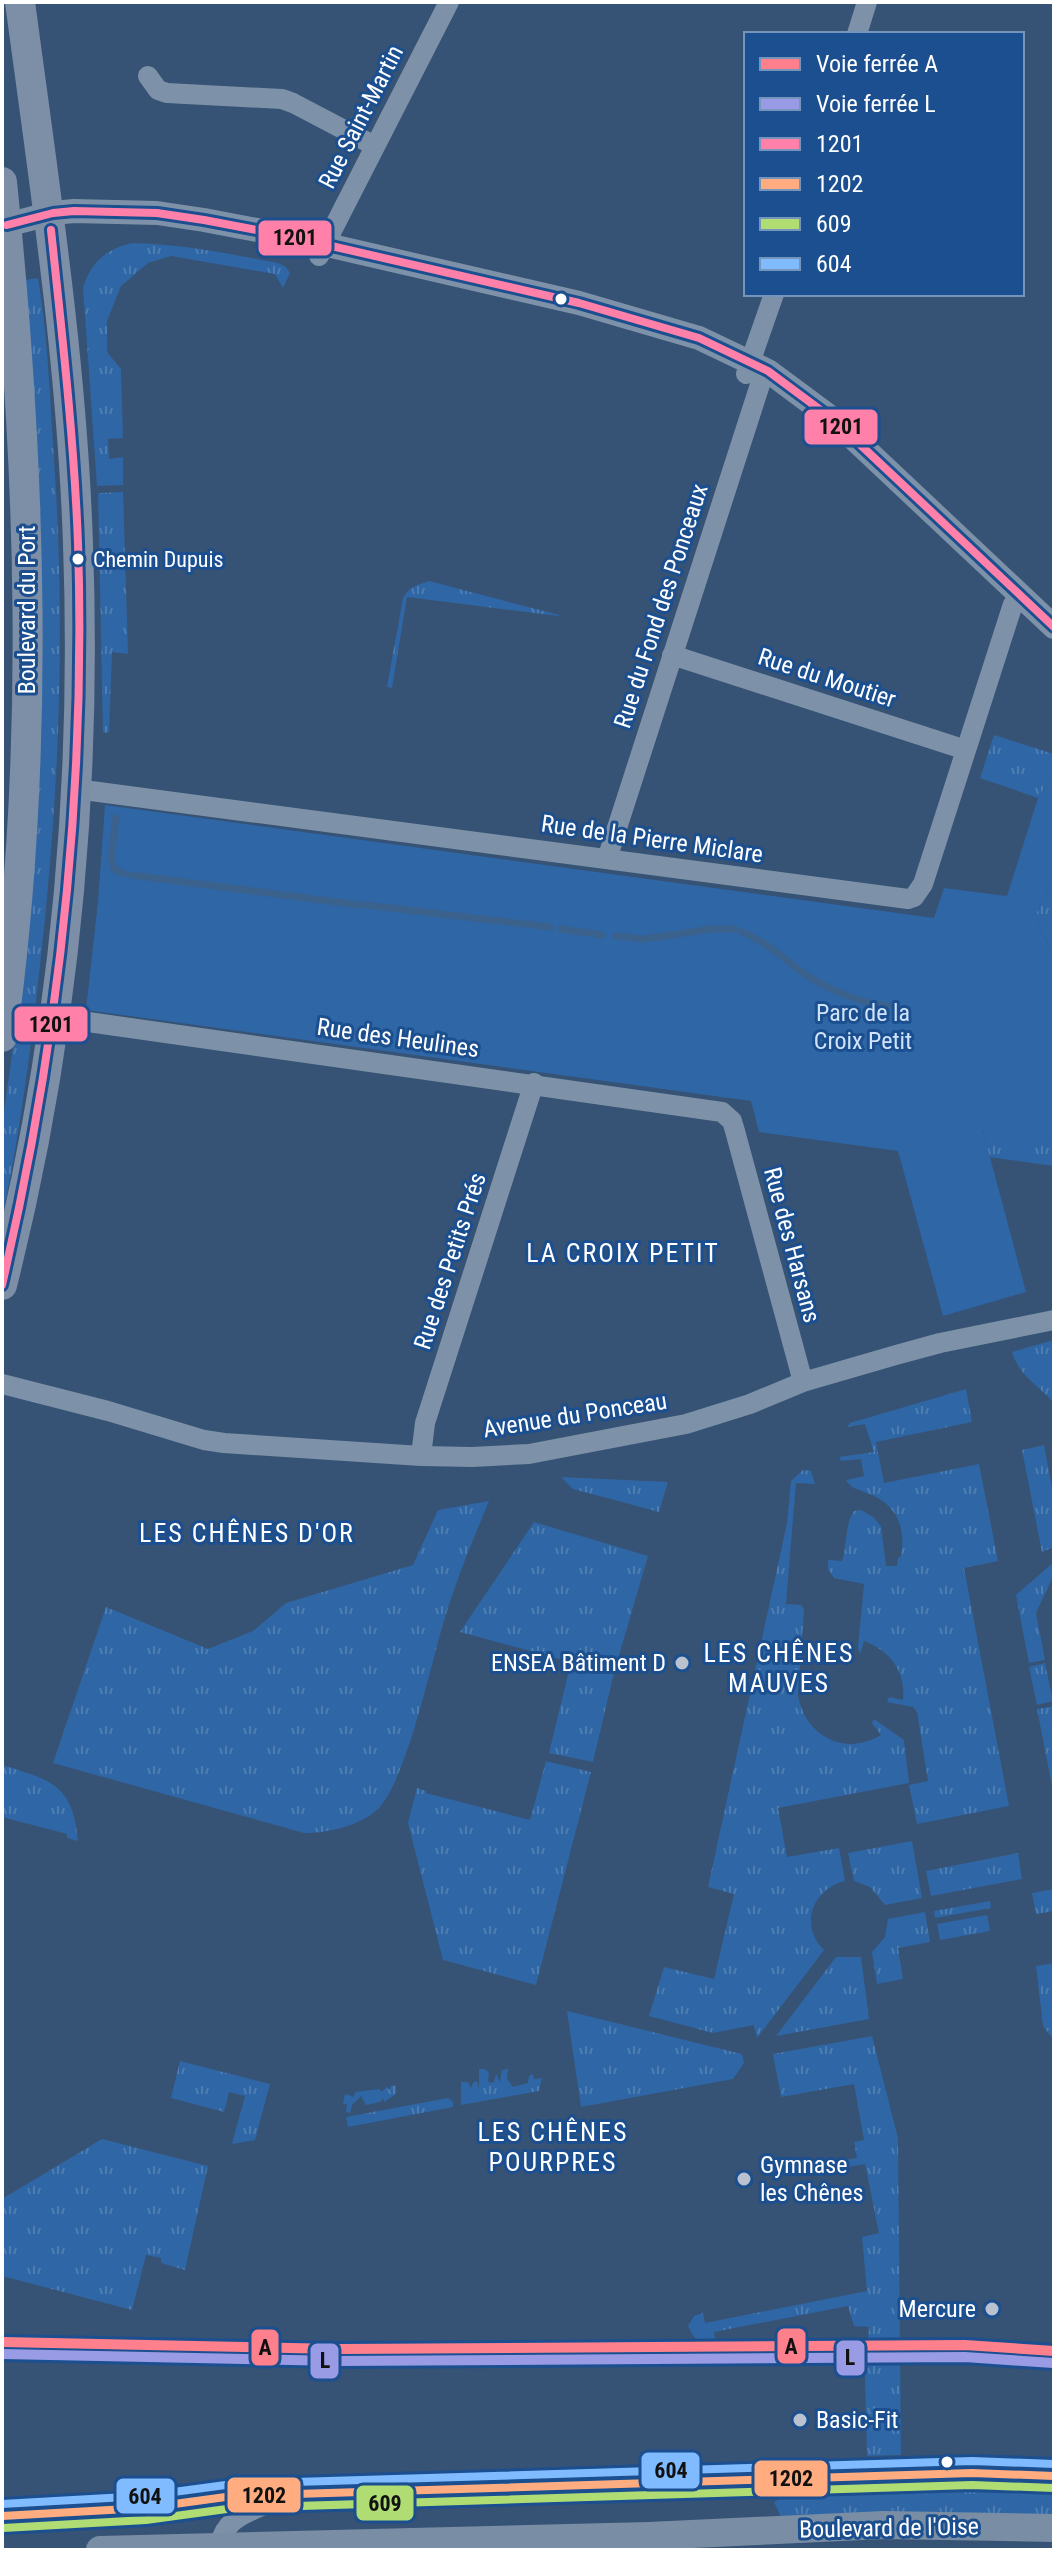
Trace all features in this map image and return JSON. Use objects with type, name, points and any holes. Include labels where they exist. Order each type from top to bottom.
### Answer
[{"type":"main road","name":"Boulevard du Port","points":[[2,1285],[27,1169],[53,1017],[67,921],[76,789],[78,543],[65,361],[50,222],[20,2]]},
{"type":"main road","name":"Boulevard du Port","points":[[2,182],[9,225],[8,320],[27,514],[28,684],[20,895],[2,1037]]},
{"type":"main road","name":"Boulevard de l'Oise","points":[[2,2516],[145,2508],[233,2496],[972,2473],[1054,2476]]},
{"type":"main road","name":"Boulevard de l'Oise","points":[[100,2550],[528,2545],[884,2525],[1054,2528]]},
{"type":"street","points":[[858,32],[867,2]]},
{"type":"street","name":"Rue Saint-Martin","points":[[322,251],[446,3]]},
{"type":"street","points":[[148,76],[158,90],[167,93],[282,99],[375,146]]},
{"type":"street","points":[[9,225],[40,231],[50,222],[152,225],[322,251],[619,313],[699,338],[848,432],[1054,627]]},
{"type":"street","name":"Rue du Fond des Ponceaux","points":[[607,859],[672,655],[755,372],[774,296]]},
{"type":"street","points":[[755,372],[849,449],[1054,645]]},
{"type":"street","name":"Rue de la Pierre Miclare","points":[[76,789],[908,899],[914,897],[923,884],[1013,604]]},
{"type":"street","name":"Rue du Moutier","points":[[672,655],[966,750]]},
{"type":"street","name":"Rue des Heulines","points":[[53,1017],[718,1110],[732,1121]]},
{"type":"street","name":"Rue des Petits Prés","points":[[421,1456],[425,1423],[534,1083]]},
{"type":"street","name":"Rue des Harsans","points":[[732,1121],[803,1382]]},
{"type":"street","name":"Avenue du Ponceau","points":[[2,1384],[204,1440],[328,1451],[500,1456],[616,1439],[686,1424],[750,1404],[803,1382],[940,1343],[1054,1320]]},
{"type":"street","points":[[220,2548],[221,2535],[231,2522],[294,2495]]},
{"type":"green space","points":[[132,243],[188,247],[278,263],[290,273],[283,288],[275,274],[171,256],[148,263],[121,286],[107,321],[107,352],[121,369],[123,438],[108,439],[109,459],[123,457],[123,485],[97,486],[83,288],[90,271],[101,258],[114,249]]},
{"type":"green space","points":[[38,278],[48,368],[58,523],[60,652],[56,781],[46,910],[24,1097],[2,1219],[2,1125],[25,963],[25,280]]},
{"type":"green space","points":[[123,492],[128,654],[112,652],[109,732],[103,733],[98,493]]},
{"type":"green space","points":[[429,581],[559,616],[407,597],[392,688],[387,687],[403,598],[417,585]]},
{"type":"green space","points":[[994,735],[1054,754],[1054,772],[1038,798],[980,778]]},
{"type":"green space","name":"Parc de la Croix Petit","points":[[1054,772],[1054,881],[1035,915],[1054,958],[1054,1141],[983,1131],[1026,1292],[943,1316],[898,1151],[759,1132],[751,1101],[86,1010],[105,805],[934,918],[944,888],[1007,896],[1038,798]]},
{"type":"green space","points":[[1054,881],[1054,958],[1035,915]]},
{"type":"green space","points":[[983,1130],[1054,1140],[1054,1166],[989,1157]]},
{"type":"green space","points":[[1054,1340],[1054,1403],[1024,1374],[1012,1352]]},
{"type":"green space","points":[[966,1389],[972,1422],[876,1442],[884,1483],[979,1464],[998,1561],[964,1568],[1009,1806],[917,1824],[909,1785],[928,1781],[917,1712],[913,1707],[887,1702],[889,1697],[903,1700],[902,1680],[889,1656],[864,1641],[860,1655],[858,1647],[864,1584],[834,1578],[828,1569],[828,1560],[842,1561],[854,1511],[861,1510],[881,1526],[886,1566],[897,1566],[902,1535],[897,1518],[886,1503],[852,1487],[846,1480],[864,1476],[861,1459],[841,1461],[839,1457],[874,1452],[865,1424],[847,1427],[850,1423]]},
{"type":"green space","points":[[1044,1445],[1054,1499],[1054,1547],[1042,1552],[1022,1450]]},
{"type":"green space","points":[[803,1470],[811,1471],[815,1484],[796,1483],[786,1604],[801,1605],[804,1609],[798,1696],[802,1710],[818,1732],[841,1743],[854,1744],[881,1735],[872,1723],[874,1719],[904,1740],[909,1783],[778,1808],[787,1857],[839,1848],[845,1881],[824,1892],[813,1910],[812,1930],[824,1950],[757,2038],[754,2025],[713,2033],[649,2016],[664,1967],[714,1979],[734,1894],[708,1887],[787,1523],[791,1481]]},
{"type":"green space","points":[[561,1477],[668,1482],[659,1512],[573,1489]]},
{"type":"green space","points":[[489,1501],[449,1606],[408,1749],[388,1795],[371,1815],[343,1827],[304,1833],[53,1763],[106,1607],[208,1649],[253,1631],[286,1603],[413,1565],[438,1510]]},
{"type":"green space","points":[[534,1522],[648,1556],[615,1669],[593,1762],[549,1753],[571,1662],[460,1632]]},
{"type":"green space","points":[[1054,1562],[1054,1574],[1036,1613],[1045,1660],[1029,1663],[1016,1595]]},
{"type":"green space","points":[[1045,1663],[1053,1701],[1037,1705],[1029,1667]]},
{"type":"green space","points":[[1054,1706],[1054,1796],[1037,1709]]},
{"type":"green space","points":[[546,1761],[591,1772],[536,1985],[443,1960],[408,1823],[417,1788],[530,1820]]},
{"type":"green space","points":[[2,1765],[47,1781],[65,1796],[71,1808],[78,1841],[67,1838],[67,1834],[2,1817]]},
{"type":"green space","points":[[912,1841],[922,1898],[885,1905],[870,1887],[854,1881],[848,1853]]},
{"type":"green space","points":[[1018,1853],[1022,1879],[931,1896],[926,1871]]},
{"type":"green space","points":[[1054,1889],[1054,1911],[1036,1914],[1032,1893]]},
{"type":"green space","points":[[990,1901],[991,1908],[935,1918],[934,1911]]},
{"type":"green space","points":[[925,1912],[930,1942],[898,1948],[903,1979],[877,1984],[872,1952],[885,1937],[888,1919]]},
{"type":"green space","points":[[987,1915],[990,1931],[940,1940],[937,1924]]},
{"type":"green space","points":[[836,1957],[861,1957],[869,2019],[776,2036]]},
{"type":"green space","points":[[1054,1963],[1053,2039],[1043,2026],[1036,1966]]},
{"type":"green space","points":[[567,2011],[742,2054],[744,2063],[733,2079],[581,2107]]},
{"type":"green space","points":[[872,2036],[898,2138],[901,2455],[867,2456],[865,2378],[869,2327],[854,2326],[848,2306],[714,2332],[716,2348],[702,2345],[688,2326],[694,2316],[703,2313],[705,2323],[867,2291],[862,2237],[879,2233],[865,2164],[847,2167],[846,2160],[857,2158],[854,2142],[864,2140],[854,2084],[781,2097],[773,2054]]},
{"type":"green space","points":[[180,2061],[270,2084],[255,2140],[232,2144],[245,2096],[229,2092],[224,2112],[171,2098]]},
{"type":"green space","points":[[479,2069],[489,2073],[490,2083],[494,2082],[496,2074],[500,2082],[502,2070],[508,2069],[507,2079],[513,2087],[528,2083],[529,2076],[533,2074],[534,2079],[542,2078],[539,2091],[461,2105],[461,2082],[468,2082],[471,2088],[477,2081],[479,2089]]},
{"type":"green space","points":[[396,2085],[396,2094],[384,2102],[383,2098],[380,2102],[366,2105],[361,2096],[352,2105],[350,2113],[346,2112],[347,2104],[343,2104],[345,2094],[354,2097],[355,2092],[380,2089],[381,2092]]},
{"type":"green space","points":[[448,2098],[453,2102],[453,2107],[348,2127],[346,2117]]},
{"type":"green space","points":[[102,2139],[208,2166],[185,2270],[161,2263],[161,2258],[146,2255],[132,2310],[2,2276],[2,2199]]},
{"type":"green space","points":[[1054,2490],[1054,2515],[781,2517],[774,2502],[789,2493]]},
{"type":"waterway","points":[[116,818],[111,857],[114,869],[124,874]]},
{"type":"waterway","points":[[131,875],[360,905]]},
{"type":"waterway","points":[[365,905],[550,927]]},
{"type":"waterway","points":[[561,929],[602,935]]},
{"type":"waterway","points":[[616,936],[644,939],[712,929],[735,929]]},
{"type":"waterway","points":[[742,932],[761,941],[829,988],[858,1000],[888,1006]]},
{"type":"rail line","name":"A","points":[[2,2342],[339,2349],[965,2345],[1054,2351]]},
{"type":"rail line","name":"L","points":[[2,2354],[339,2361],[965,2357],[1053,2363]]},
{"type":"transit line","name":"1201","points":[[7,225],[74,211],[157,213],[204,220],[288,236],[579,303],[699,338],[768,371],[834,420],[1054,627]]},
{"type":"transit line","name":"1201","points":[[2,1285],[22,1193],[53,1009],[64,917],[78,731],[76,504],[51,230]]},
{"type":"transit line","name":"604","points":[[2,2504],[144,2496],[233,2484],[972,2461],[1054,2464]]},
{"type":"transit line","name":"1202","points":[[2,2516],[145,2508],[233,2496],[972,2473],[1054,2476]]},
{"type":"transit line","name":"609","points":[[3,2528],[146,2520],[234,2508],[972,2485],[1054,2488]]},
{"type":"place","name":"Chemin Dupuis","points":[[78,559]]},
{"type":"place","name":"ENSEA Bâtiment D","points":[[682,1663]]},
{"type":"place","name":"Gymnase les Chênes","points":[[744,2179]]},
{"type":"place","name":"Mercure","points":[[992,2309]]},
{"type":"place","name":"Basic-Fit","points":[[800,2420]]},
{"type":"district","name":"LA CROIX PETIT","points":[[623,1253]]},
{"type":"district","name":"LES CHÊNES D'OR","points":[[247,1533]]},
{"type":"district","name":"LES CHÊNES MAUVES","points":[[779,1668]]},
{"type":"district","name":"LES CHÊNES POURPRES","points":[[553,2147]]}]
